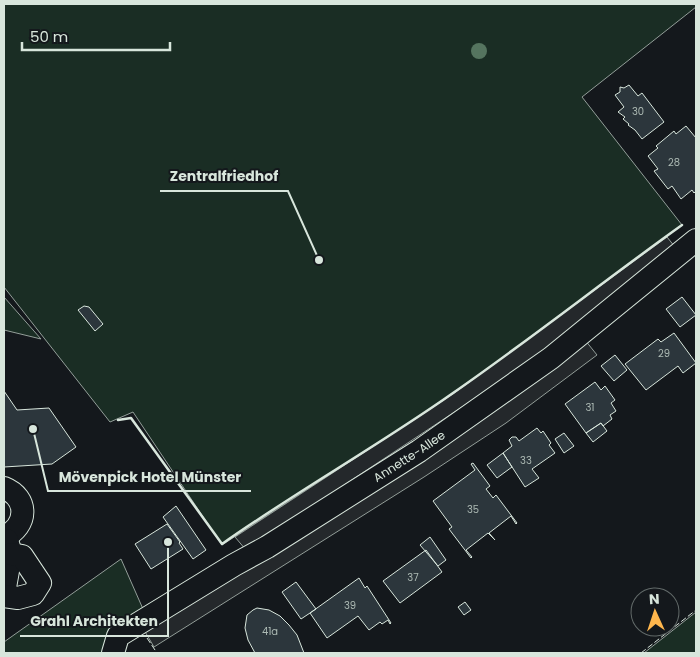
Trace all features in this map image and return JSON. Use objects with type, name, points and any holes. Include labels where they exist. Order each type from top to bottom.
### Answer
[{"type":"street","name":"Annette-Allee","points":[[113,653],[118,636],[234,565],[268,547],[419,452],[551,358],[696,240]]},
{"type":"street","points":[[4,488],[18,496],[22,504],[22,519],[7,543],[4,594],[18,598],[33,594],[40,583],[22,556],[7,543]]},
{"type":"green space","points":[[4,4],[696,4],[696,7],[582,97],[682,225],[453,394],[222,545],[133,412],[110,422],[4,287]]},
{"type":"green space","points":[[4,297],[41,339],[4,330]]},
{"type":"green space","points":[[121,559],[143,609],[107,653],[4,653],[4,642]]},
{"type":"green space","points":[[696,612],[696,653],[644,653],[664,637],[680,637],[680,625]]},
{"type":"shaded area","points":[[667,237],[675,247],[530,362],[246,550],[235,537],[453,394]]},
{"type":"shaded area","points":[[585,340],[597,355],[506,423],[424,477],[154,647],[144,630]]},
{"type":"building","points":[[629,85],[638,96],[642,93],[664,122],[642,139],[623,119],[625,117],[618,112],[624,107],[615,95],[620,92],[620,87],[624,88]]},
{"type":"building","points":[[686,126],[696,138],[696,191],[694,193],[692,190],[681,199],[672,186],[668,189],[654,171],[658,169],[648,156],[658,148],[656,146],[674,131],[676,134]]},
{"type":"building","points":[[682,297],[696,315],[680,327],[666,309]]},
{"type":"building","points":[[84,306],[89,307],[103,324],[95,331],[78,310]]},
{"type":"building","points":[[674,333],[696,363],[683,373],[678,366],[646,390],[625,364],[658,339],[661,342]]},
{"type":"building","points":[[615,355],[627,370],[614,381],[601,366]]},
{"type":"building","points":[[595,382],[601,390],[605,386],[615,400],[611,403],[616,411],[610,415],[612,419],[603,426],[601,423],[586,433],[565,404]]},
{"type":"building","points":[[4,391],[17,410],[49,408],[76,447],[52,464],[4,467]]},
{"type":"building","points":[[601,423],[607,431],[593,442],[586,433]]},
{"type":"building","points":[[537,428],[541,433],[543,431],[555,453],[532,469],[539,478],[525,487],[503,453],[512,446],[509,440],[512,437],[516,437],[519,441]]},
{"type":"building","points":[[564,433],[574,446],[564,453],[555,439]]},
{"type":"building","points":[[503,453],[512,467],[497,478],[487,465]]},
{"type":"building","points":[[473,463],[490,486],[486,489],[493,498],[496,495],[517,523],[511,516],[489,533],[495,540],[488,533],[466,550],[471,558],[449,529],[452,527],[433,501],[475,470],[471,464]]},
{"type":"building","points":[[176,506],[206,550],[193,559],[163,517]]},
{"type":"building","points":[[167,524],[183,549],[151,569],[135,544]]},
{"type":"building","points":[[430,537],[446,560],[438,566],[420,545]]},
{"type":"building","points":[[426,550],[442,572],[400,603],[383,581]]},
{"type":"building","points":[[359,578],[365,588],[367,586],[391,623],[388,620],[382,624],[380,622],[369,630],[358,616],[327,638],[310,613]]},
{"type":"building","points":[[296,582],[316,609],[301,619],[282,592]]},
{"type":"building","points":[[465,602],[471,610],[464,615],[458,607]]},
{"type":"building","points":[[257,608],[269,610],[280,616],[297,635],[304,653],[255,653],[248,640],[245,628],[247,615]]},
{"type":"fence","points":[[641,653],[696,610]]},
{"type":"fence","points":[[147,638],[157,653]]},
{"type":"wall","points":[[118,420],[131,418],[222,544],[453,393],[682,225]]},
{"type":"place","name":"Zentralfriedhof","points":[[319,260]]},
{"type":"place","name":"Mövenpick Hotel Münster","points":[[33,429]]},
{"type":"place","name":"Grahl Architekten","points":[[168,542]]}]
